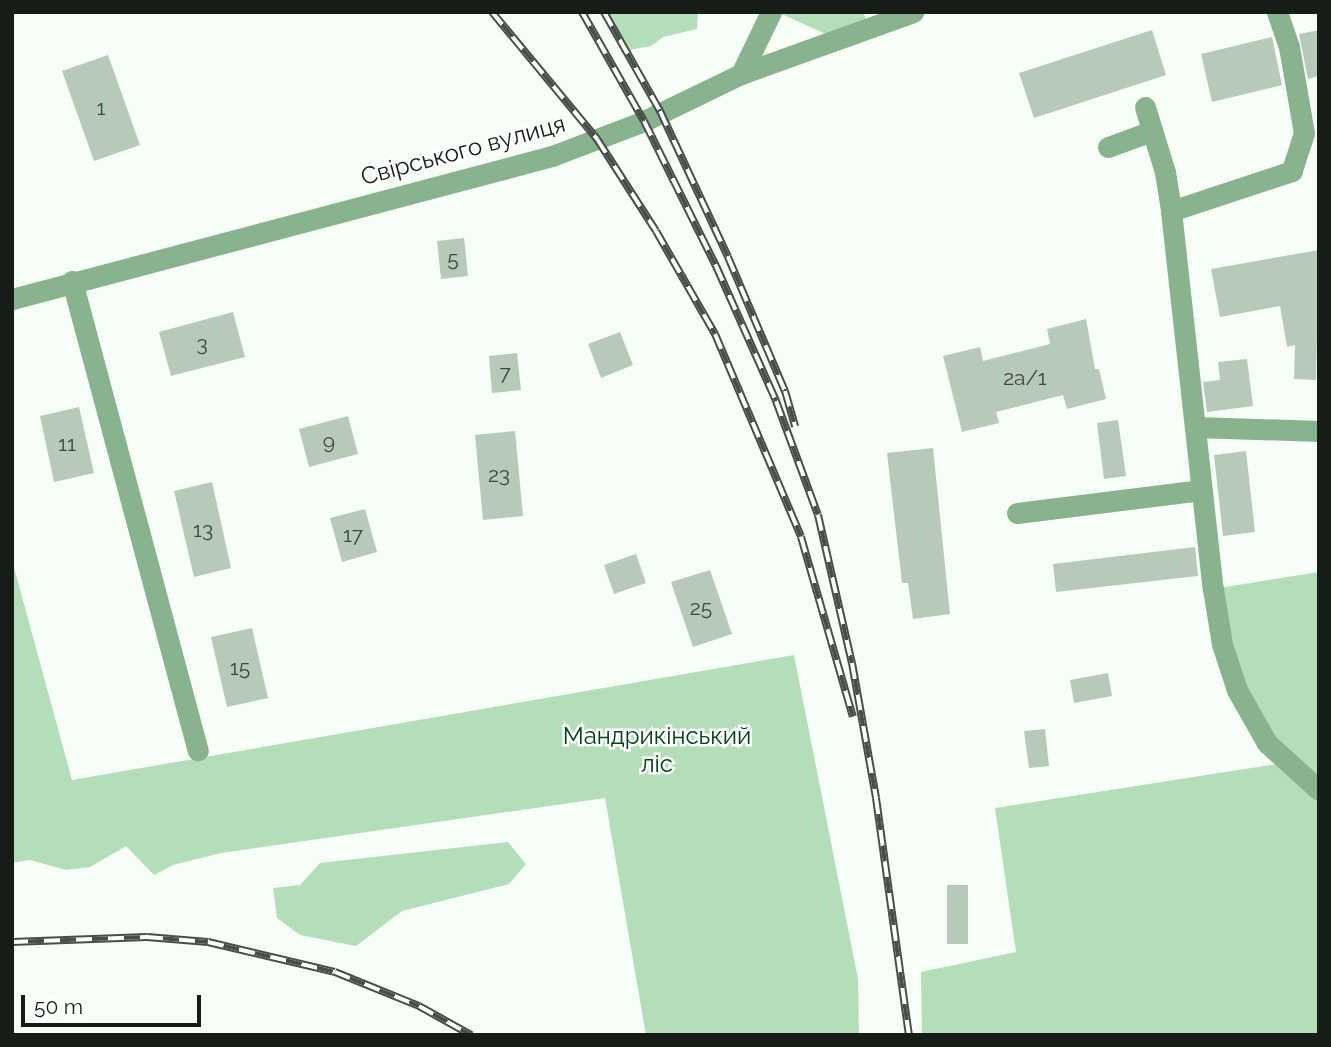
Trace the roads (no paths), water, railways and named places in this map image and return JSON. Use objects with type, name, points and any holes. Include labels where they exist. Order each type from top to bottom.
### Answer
[{"type":"street","points":[[741,75],[771,12]]},
{"type":"street","name":"Свірського вулиця","points":[[12,299],[552,156],[644,121],[741,75],[914,12]]},
{"type":"street","points":[[1171,211],[1292,171],[1304,133],[1289,47],[1277,12]]},
{"type":"street","points":[[1145,107],[1165,172],[1171,211],[1222,644],[1237,690],[1267,743],[1285,763],[1319,790]]},
{"type":"street","points":[[1108,148],[1152,131]]},
{"type":"street","points":[[72,281],[198,750]]},
{"type":"street","points":[[1195,427],[1319,431]]},
{"type":"street","points":[[1017,513],[1202,490]]},
{"type":"railway","points":[[492,12],[597,139],[656,231],[715,334],[801,537],[853,717]]},
{"type":"railway","points":[[582,12],[644,121],[716,266],[776,401],[818,515],[852,663],[876,798],[909,1035]]},
{"type":"railway","points":[[604,12],[660,111],[728,257],[785,391],[795,427]]},
{"type":"railway","points":[[12,942],[147,937],[208,942],[335,972],[419,1006],[471,1035]]},
{"type":"park label","name":"Мандрикінський ліс","points":[[657,750]]}]
